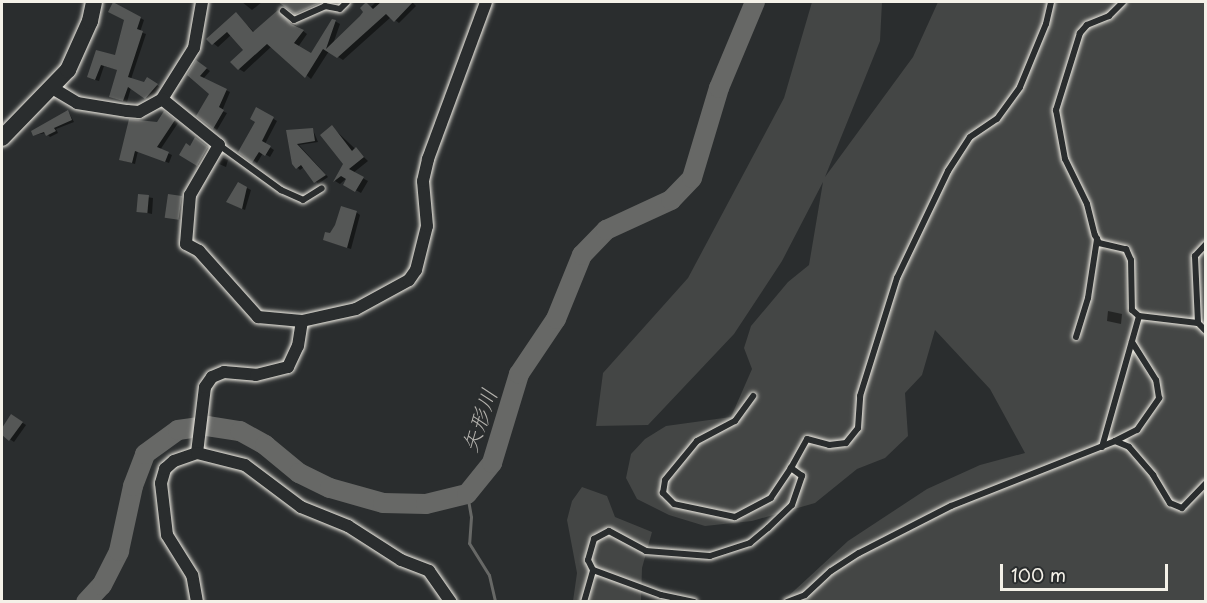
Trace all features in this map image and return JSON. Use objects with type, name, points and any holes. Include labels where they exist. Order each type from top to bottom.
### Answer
[{"type":"main road","points":[[2,138],[54,89],[82,42],[94,2]]},
{"type":"street","points":[[54,89],[77,103],[127,111],[139,112],[162,99],[194,48],[202,2]]},
{"type":"street","points":[[162,99],[219,145],[190,195],[186,243],[199,251],[258,317],[302,321],[356,309],[409,280],[416,270],[426,226],[423,181],[428,159],[486,2]]},
{"type":"street","points":[[198,453],[205,387],[218,375],[256,375],[288,367],[298,346],[302,321]]},
{"type":"street","points":[[197,602],[192,576],[167,535],[161,483],[165,469],[174,461],[198,453],[244,465],[301,507],[348,526],[401,560],[429,571],[452,602]]},
{"type":"lane","points":[[283,11],[294,20],[325,6],[340,9],[347,2]]},
{"type":"lane","points":[[753,396],[735,421],[697,441],[665,480],[663,493],[674,504],[735,517],[771,498],[807,439],[829,445],[846,442],[858,428],[860,396],[897,278],[948,171],[969,137],[997,119],[1020,87],[1046,24],[1051,2]]},
{"type":"lane","points":[[1123,2],[1109,16],[1087,25],[1080,33],[1056,110],[1065,159],[1087,204],[1099,243],[1126,249],[1131,260],[1132,310],[1139,316],[1198,323],[1206,331]]},
{"type":"lane","points":[[219,145],[281,190],[303,200],[322,188]]},
{"type":"lane","points":[[1076,337],[1088,298],[1097,238]]},
{"type":"lane","points":[[1198,323],[1195,256],[1206,244]]},
{"type":"lane","points":[[1102,447],[1139,316]]},
{"type":"lane","points":[[787,602],[805,598],[831,571],[860,553],[951,506],[1102,447],[1137,430],[1160,398],[1156,380],[1131,342]]},
{"type":"lane","points":[[1115,441],[1135,454],[1170,503],[1182,508],[1206,483]]},
{"type":"lane","points":[[584,602],[593,570],[588,560],[594,539],[609,531],[646,551],[710,556],[750,543],[792,506],[802,476],[791,468]]},
{"type":"lane","points":[[593,570],[661,595],[694,602]]},
{"type":"shaded area","points":[[812,2],[882,2],[880,41],[825,177],[913,57],[938,2],[1205,2],[1205,601],[783,601],[848,541],[927,489],[980,465],[1025,453],[990,389],[935,330],[922,375],[905,393],[908,436],[885,458],[857,469],[815,503],[752,521],[705,526],[669,515],[637,499],[626,478],[631,454],[645,439],[666,426],[731,417],[752,369],[744,348],[751,326],[788,282],[809,265],[823,182],[782,261],[734,334],[648,425],[596,426],[603,373],[688,278],[784,98]]},
{"type":"shaded area","points":[[582,487],[607,496],[615,517],[652,532],[642,568],[641,601],[573,601],[577,573],[567,520],[572,501]]},
{"type":"building","points":[[113,2],[141,17],[137,29],[143,31],[128,77],[144,82],[147,77],[158,84],[145,99],[128,87],[123,101],[109,97],[117,70],[101,65],[95,80],[87,77],[96,50],[115,55],[124,20],[108,12]]},
{"type":"building","points":[[278,2],[322,2],[295,14]]},
{"type":"building","points":[[366,2],[373,9],[381,2],[413,2],[394,22],[386,14],[337,58],[323,49],[305,78],[267,44],[238,70],[230,62],[243,50],[227,32],[212,45],[206,39],[236,12],[253,32],[278,10],[291,24],[304,30],[294,43],[311,53],[332,19],[336,20],[326,49],[360,16],[363,12],[360,8]]},
{"type":"building","points":[[196,60],[207,68],[200,76],[227,89],[219,107],[224,110],[213,129],[196,116],[209,94],[187,75]]},
{"type":"building","points":[[256,107],[274,117],[262,141],[271,146],[265,156],[259,152],[252,163],[238,152],[255,122],[250,119]]},
{"type":"building","points":[[68,110],[72,120],[54,128],[56,131],[46,136],[44,132],[33,136],[31,131]]},
{"type":"building","points":[[164,111],[175,120],[157,147],[169,152],[165,162],[135,151],[132,163],[119,160],[129,119],[157,122]]},
{"type":"building","points":[[332,125],[352,151],[356,147],[364,157],[349,169],[364,177],[355,192],[343,185],[346,179],[341,176],[333,182],[343,164],[320,135]]},
{"type":"building","points":[[313,128],[315,141],[297,144],[326,175],[314,183],[301,165],[296,169],[292,164],[286,130]]},
{"type":"building","points":[[195,137],[208,147],[197,166],[179,155],[186,143],[190,146]]},
{"type":"building","points":[[238,182],[247,187],[242,209],[226,202]]},
{"type":"building","points":[[138,194],[149,195],[147,213],[136,212]]},
{"type":"building","points":[[168,194],[182,196],[179,220],[165,218]]},
{"type":"building","points":[[341,206],[357,211],[347,248],[323,240],[325,232],[330,233],[335,225]]},
{"type":"building","points":[[11,414],[23,422],[9,441],[2,435],[2,428]]},
{"type":"waterway","name":"矢形川","points":[[86,602],[102,585],[119,551],[133,486],[145,454],[178,430],[207,426],[240,431],[265,445],[299,473],[330,488],[383,503],[426,504],[467,494],[492,463],[519,374],[556,319],[582,255],[606,230],[671,200],[692,178],[719,88],[755,2]]},
{"type":"waterway","points":[[467,494],[471,517],[469,543],[489,575],[495,602]]}]
